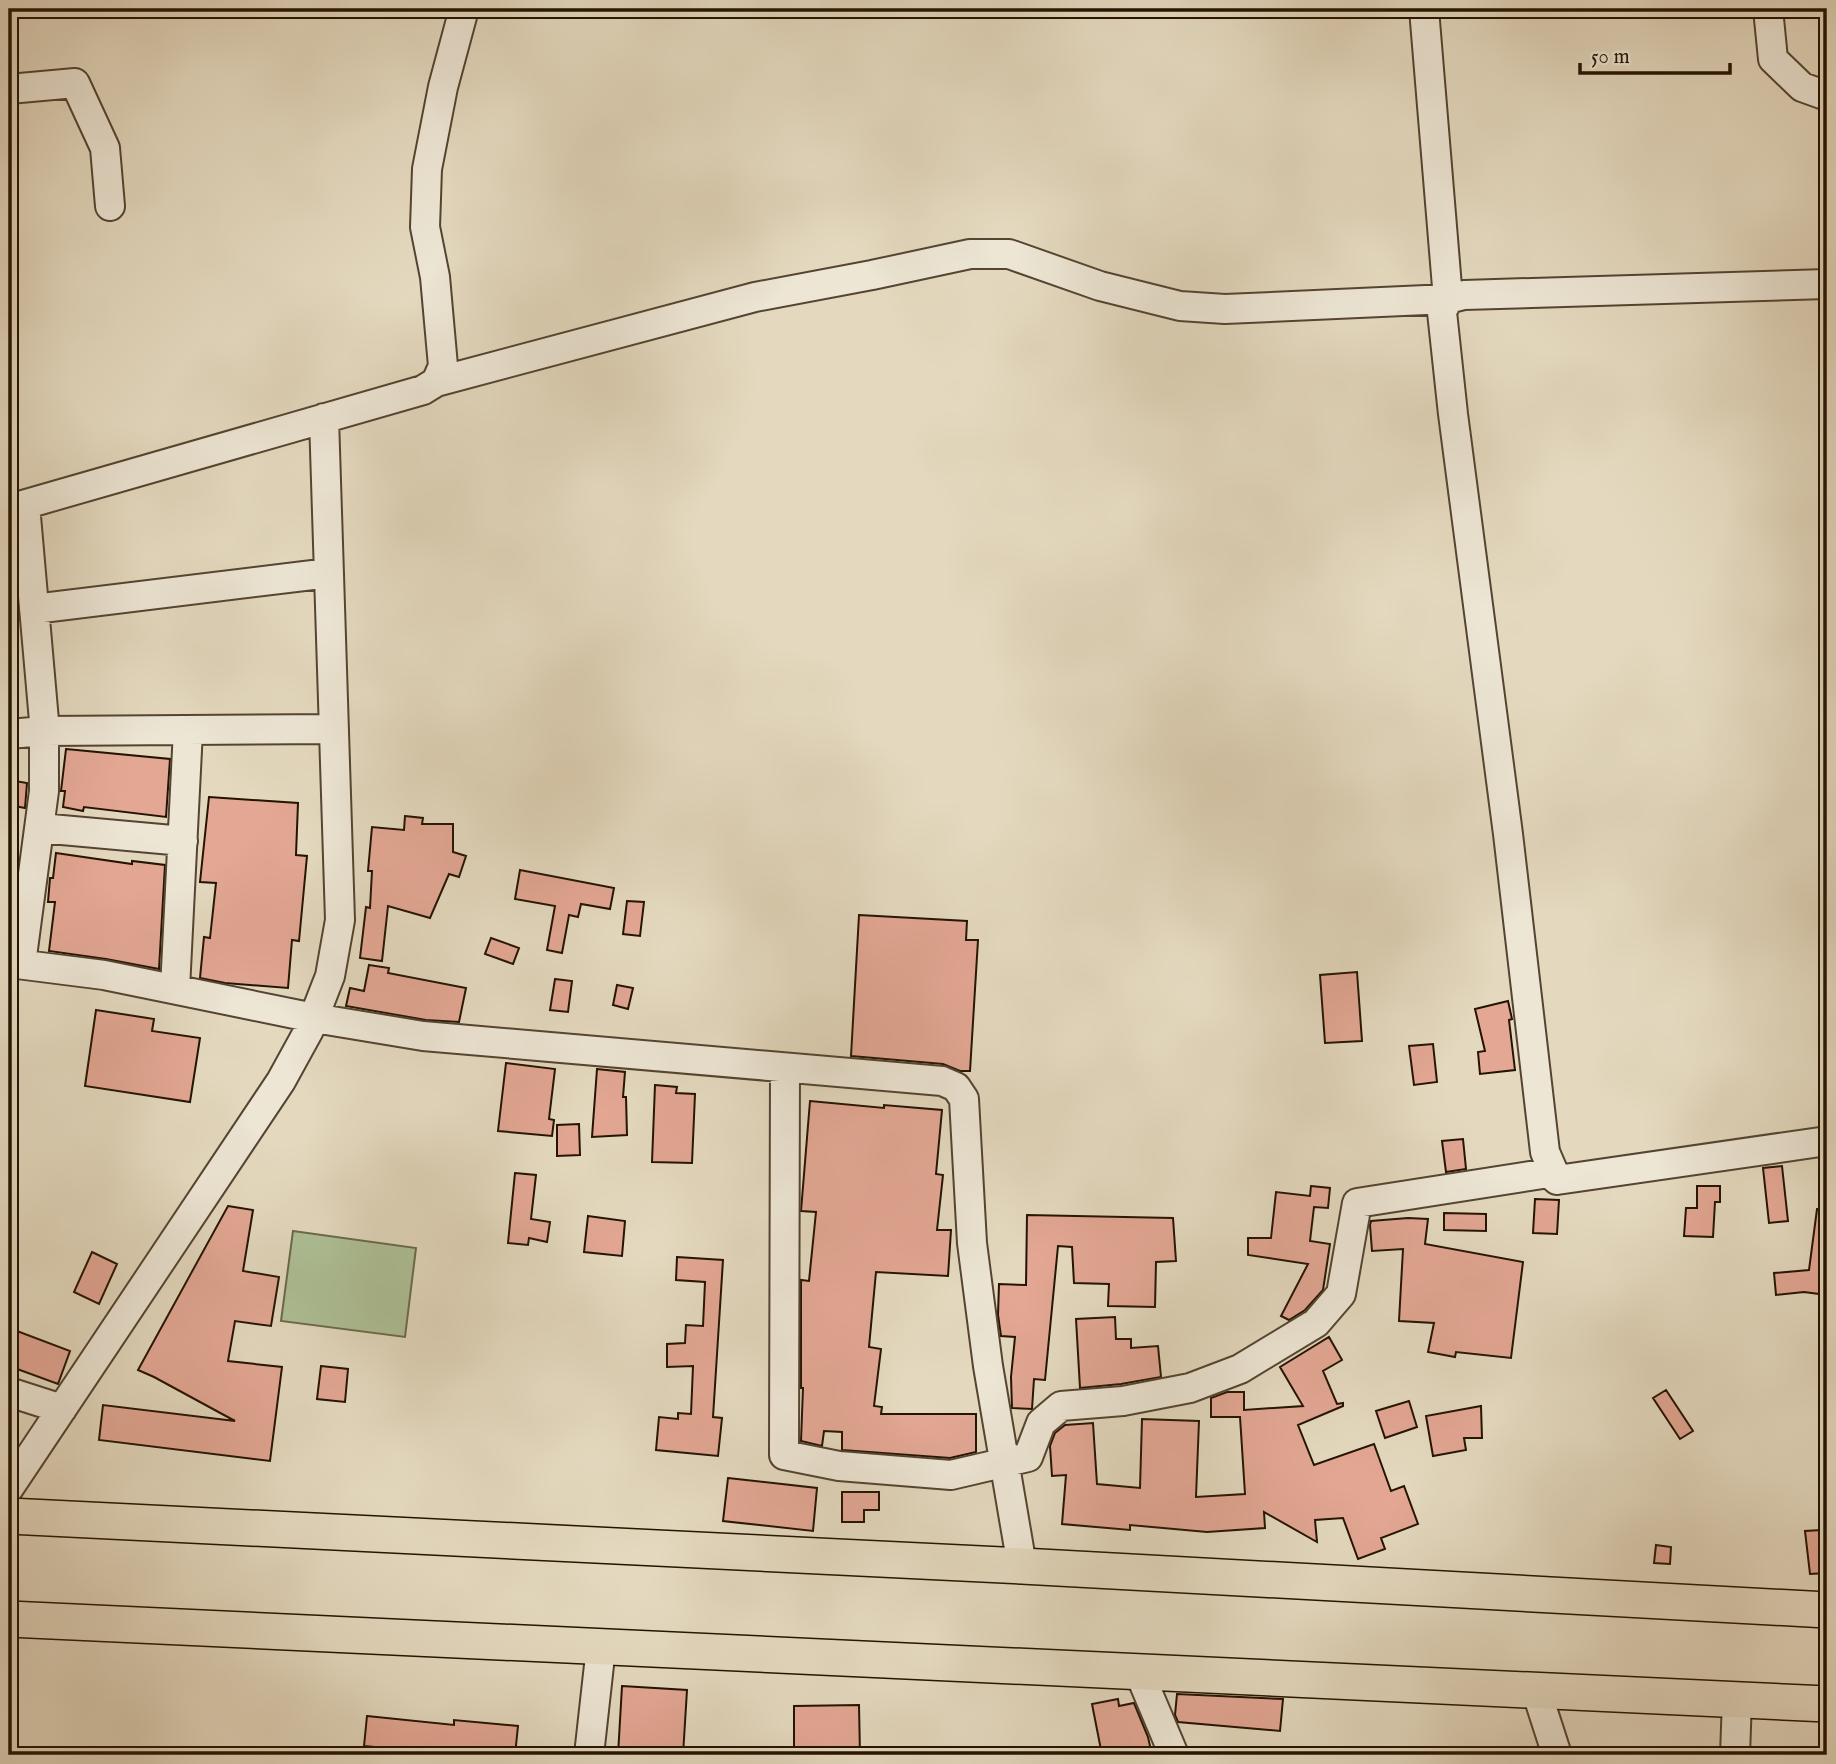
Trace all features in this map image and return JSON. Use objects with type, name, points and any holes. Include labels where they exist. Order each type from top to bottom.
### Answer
[{"type":"main road","points":[[9,1516],[1022,1566],[1827,1610]]},
{"type":"main road","points":[[9,1619],[1827,1704]]},
{"type":"street","points":[[436,382],[443,366],[435,277],[425,227],[427,169],[443,87],[464,9]]},
{"type":"street","points":[[1424,9],[1448,299],[1442,312],[1453,414],[1508,834],[1545,1152],[1557,1180]]},
{"type":"street","points":[[1768,9],[1773,59],[1802,87],[1827,96]]},
{"type":"street","points":[[9,89],[75,83],[105,148],[110,206]]},
{"type":"street","points":[[1022,1566],[988,1366],[972,1243],[964,1100],[956,1087],[942,1081],[423,1036],[314,1018],[104,975],[15,963],[40,828],[44,791],[44,731],[34,609],[17,507],[423,390],[436,382],[755,297],[970,254],[1009,254],[1100,286],[1180,306],[1225,309],[1448,299],[1464,295],[1827,284]]},
{"type":"street","points":[[9,1488],[281,1082],[314,1018],[330,976],[340,920],[324,418]]},
{"type":"street","points":[[34,609],[329,573]]},
{"type":"street","points":[[9,734],[44,731],[334,729]]},
{"type":"street","points":[[175,989],[188,730]]},
{"type":"street","points":[[40,828],[183,841]]},
{"type":"street","points":[[785,1068],[784,1455],[839,1465],[951,1475],[1028,1457],[1041,1423],[1061,1406],[1123,1401],[1190,1388],[1240,1369],[1316,1322],[1341,1294],[1357,1203],[1549,1173],[1557,1180],[1827,1141]]},
{"type":"street","points":[[9,1392],[62,1409]]},
{"type":"street","points":[[589,1755],[601,1647]]},
{"type":"street","points":[[1139,1672],[1174,1755]]},
{"type":"street","points":[[1536,1690],[1557,1755]]},
{"type":"street","points":[[1735,1755],[1737,1699]]},
{"type":"green space","points":[[293,1231],[416,1248],[405,1337],[281,1321]]},
{"type":"building","points":[[66,749],[170,759],[166,817],[63,807],[65,791],[61,791]]},
{"type":"building","points":[[9,780],[27,783],[25,808],[9,805]]},
{"type":"building","points":[[209,797],[298,803],[296,855],[307,856],[299,941],[292,940],[288,988],[225,983],[200,978],[204,937],[210,938],[216,883],[200,882]]},
{"type":"building","points":[[405,816],[423,818],[422,824],[453,824],[453,852],[466,856],[459,877],[449,874],[430,918],[388,906],[382,961],[360,958],[366,907],[370,908],[372,871],[368,871],[372,827],[404,830]]},
{"type":"building","points":[[56,853],[132,864],[132,861],[165,865],[159,969],[49,951],[55,902],[48,902]]},
{"type":"building","points":[[520,870],[614,888],[610,909],[581,904],[578,917],[569,915],[562,953],[547,950],[555,906],[515,899]]},
{"type":"building","points":[[627,901],[644,902],[640,936],[623,934]]},
{"type":"building","points":[[859,915],[967,921],[966,940],[978,940],[970,1071],[960,1071],[943,1064],[851,1056]]},
{"type":"building","points":[[491,938],[519,948],[513,964],[485,954]]},
{"type":"building","points":[[369,965],[389,968],[388,973],[466,988],[459,1022],[426,1020],[346,1006],[350,988],[364,991]]},
{"type":"building","points":[[1357,972],[1362,1041],[1325,1043],[1320,975]]},
{"type":"building","points":[[555,979],[572,981],[568,1012],[550,1010]]},
{"type":"building","points":[[617,985],[633,988],[628,1009],[613,1005]]},
{"type":"building","points":[[1508,1001],[1512,1019],[1509,1020],[1515,1070],[1480,1074],[1478,1052],[1485,1051],[1475,1009]]},
{"type":"building","points":[[96,1010],[154,1019],[152,1031],[200,1038],[190,1102],[85,1086]]},
{"type":"building","points":[[1433,1044],[1437,1082],[1414,1085],[1409,1046]]},
{"type":"building","points":[[506,1063],[555,1069],[549,1119],[554,1120],[552,1136],[498,1131]]},
{"type":"building","points":[[597,1069],[625,1072],[623,1097],[626,1097],[627,1135],[592,1137]]},
{"type":"building","points":[[655,1085],[677,1087],[676,1093],[695,1094],[692,1163],[652,1162]]},
{"type":"building","points":[[810,1101],[942,1110],[936,1174],[943,1175],[937,1230],[951,1230],[948,1276],[876,1272],[869,1347],[881,1349],[874,1406],[882,1407],[881,1414],[976,1414],[976,1452],[950,1458],[842,1450],[842,1432],[824,1431],[822,1446],[801,1441],[801,1280],[809,1281],[816,1212],[801,1211]]},
{"type":"building","points":[[579,1124],[580,1155],[557,1156],[557,1125]]},
{"type":"building","points":[[1463,1139],[1466,1169],[1446,1172],[1442,1141]]},
{"type":"building","points":[[1782,1166],[1788,1221],[1769,1223],[1763,1168]]},
{"type":"building","points":[[515,1173],[536,1175],[531,1219],[550,1222],[547,1242],[529,1238],[528,1245],[508,1243]]},
{"type":"building","points":[[1311,1186],[1330,1188],[1328,1208],[1314,1207],[1310,1241],[1330,1244],[1323,1290],[1305,1310],[1289,1320],[1281,1316],[1308,1264],[1248,1255],[1248,1238],[1271,1238],[1276,1192],[1310,1196]]},
{"type":"building","points":[[1697,1186],[1720,1186],[1720,1202],[1715,1202],[1713,1237],[1684,1236],[1686,1208],[1697,1208]]},
{"type":"building","points":[[1535,1199],[1559,1200],[1557,1234],[1533,1233]]},
{"type":"building","points":[[228,1206],[253,1210],[243,1271],[279,1277],[271,1326],[235,1321],[228,1361],[282,1367],[270,1461],[99,1440],[103,1405],[235,1421],[138,1370]]},
{"type":"building","points":[[1817,1209],[1827,1210],[1827,1295],[1804,1292],[1776,1295],[1774,1273],[1809,1270]]},
{"type":"building","points":[[1444,1213],[1486,1214],[1486,1231],[1444,1230]]},
{"type":"building","points":[[1027,1215],[1173,1218],[1176,1261],[1156,1262],[1155,1307],[1108,1306],[1109,1284],[1074,1283],[1072,1247],[1058,1246],[1045,1380],[1034,1379],[1032,1409],[1012,1408],[1011,1377],[1015,1337],[1001,1336],[998,1315],[999,1284],[1026,1285]]},
{"type":"building","points":[[588,1216],[625,1221],[622,1256],[584,1252]]},
{"type":"building","points":[[1428,1219],[1425,1244],[1523,1262],[1511,1358],[1456,1352],[1455,1357],[1428,1352],[1434,1323],[1399,1321],[1403,1249],[1372,1251],[1370,1225],[1371,1221]]},
{"type":"building","points":[[92,1252],[117,1264],[99,1304],[74,1292]]},
{"type":"building","points":[[677,1257],[723,1260],[713,1417],[722,1418],[718,1456],[656,1450],[659,1417],[678,1419],[678,1413],[691,1414],[693,1366],[667,1367],[667,1344],[685,1343],[686,1325],[703,1326],[705,1282],[676,1280]]},
{"type":"building","points":[[1115,1317],[1116,1339],[1131,1339],[1131,1348],[1158,1346],[1161,1377],[1080,1388],[1076,1319]]},
{"type":"building","points":[[9,1328],[70,1351],[58,1384],[9,1366]]},
{"type":"building","points":[[1329,1337],[1342,1360],[1323,1371],[1337,1404],[1343,1403],[1343,1406],[1298,1425],[1314,1465],[1374,1444],[1391,1491],[1404,1486],[1418,1524],[1381,1538],[1385,1549],[1358,1559],[1343,1518],[1315,1520],[1317,1542],[1264,1512],[1265,1528],[1207,1532],[1130,1525],[1130,1530],[1062,1524],[1066,1475],[1052,1476],[1050,1446],[1055,1433],[1065,1425],[1093,1423],[1097,1484],[1140,1488],[1142,1419],[1199,1421],[1196,1497],[1245,1494],[1240,1417],[1211,1417],[1211,1398],[1227,1392],[1244,1392],[1244,1410],[1303,1406],[1280,1367]]},
{"type":"building","points":[[321,1366],[348,1369],[345,1402],[317,1399]]},
{"type":"building","points":[[1666,1390],[1693,1431],[1680,1439],[1653,1398]]},
{"type":"building","points":[[1409,1401],[1417,1427],[1385,1438],[1376,1411]]},
{"type":"building","points":[[1481,1406],[1482,1438],[1464,1438],[1466,1450],[1433,1456],[1426,1416]]},
{"type":"building","points":[[728,1478],[817,1488],[813,1531],[723,1521]]},
{"type":"building","points":[[842,1492],[879,1492],[879,1510],[864,1510],[864,1522],[842,1522]]},
{"type":"building","points":[[1821,1530],[1822,1540],[1827,1540],[1827,1573],[1810,1574],[1805,1531]]},
{"type":"building","points":[[1656,1545],[1671,1547],[1670,1564],[1654,1563]]},
{"type":"building","points":[[622,1686],[687,1690],[683,1755],[618,1755]]},
{"type":"building","points":[[1177,1694],[1283,1699],[1280,1731],[1178,1722],[1175,1715]]},
{"type":"building","points":[[1118,1699],[1119,1706],[1134,1703],[1148,1737],[1152,1755],[1102,1755],[1092,1704]]},
{"type":"building","points":[[859,1705],[860,1755],[794,1755],[794,1706]]},
{"type":"building","points":[[367,1716],[454,1725],[454,1720],[518,1726],[515,1755],[428,1747],[428,1752],[364,1746]]}]
